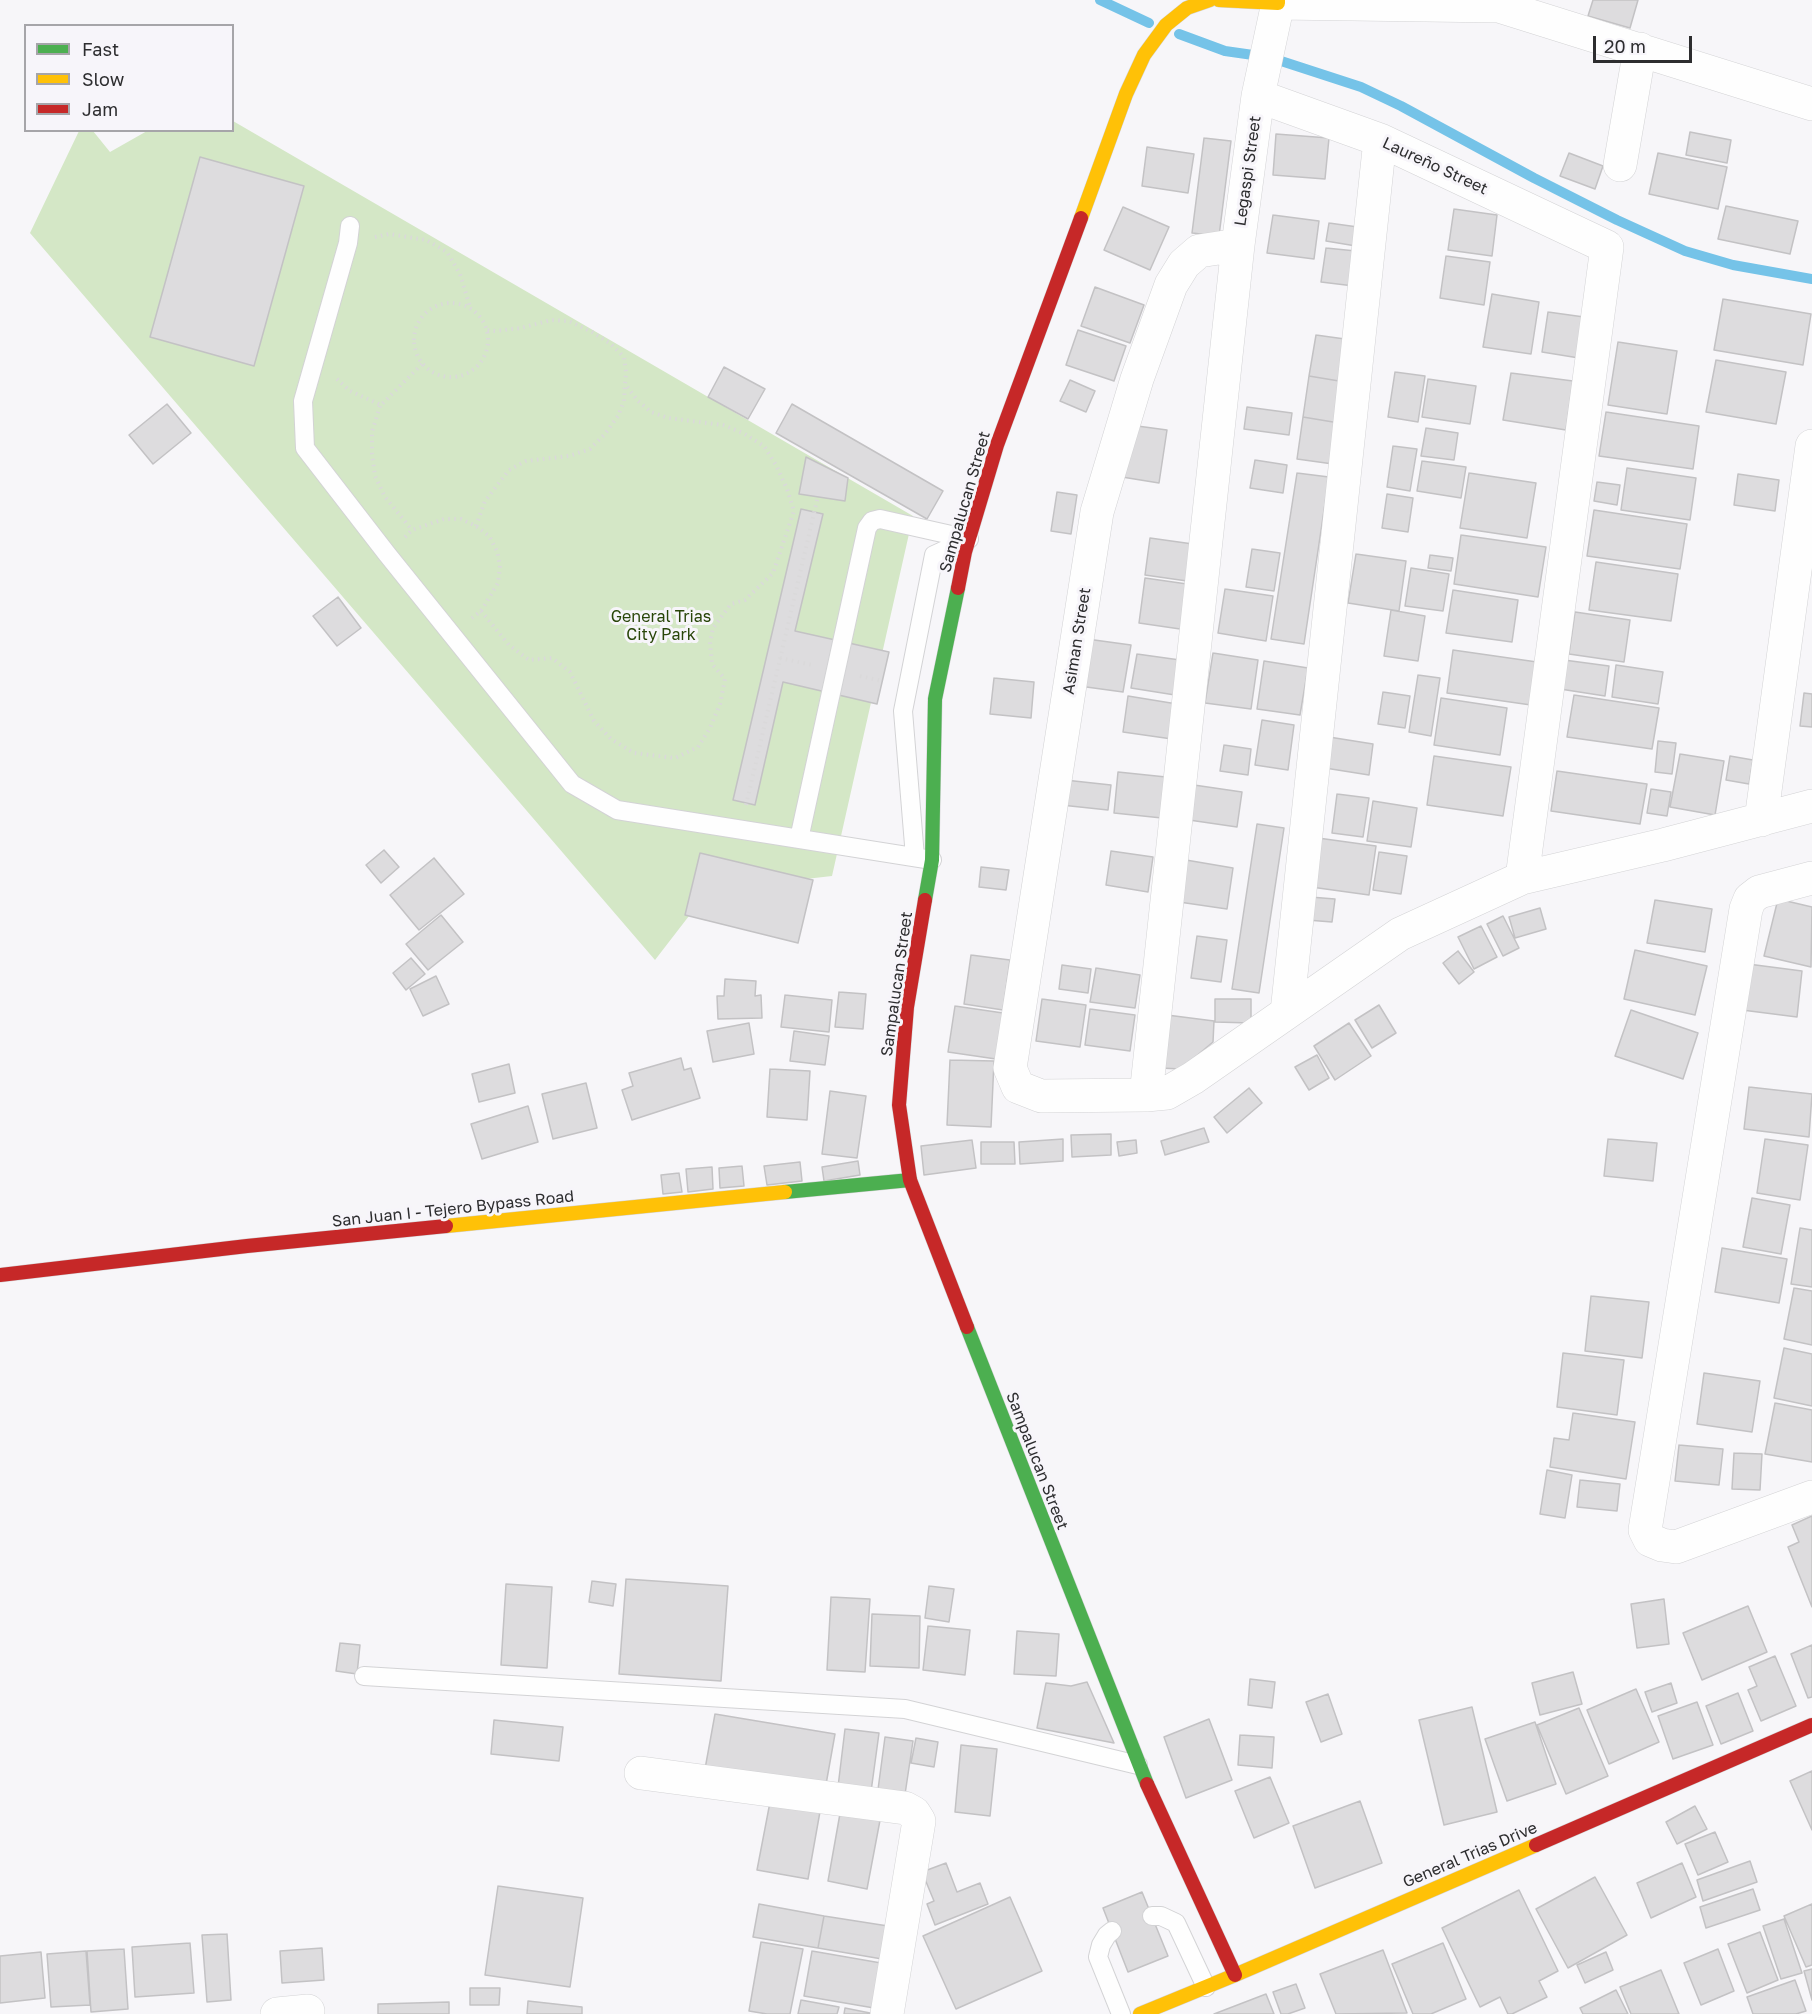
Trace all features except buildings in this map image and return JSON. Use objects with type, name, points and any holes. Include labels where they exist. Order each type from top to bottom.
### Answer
[{"type":"street","name":"Sampalucan Street","points":[[1210,0],[1187,8],[1166,25],[1144,55],[1126,94],[997,445],[969,539],[934,699],[923,858],[899,1105],[910,1180],[1138,1765],[1235,1975]]},
{"type":"street","points":[[1219,0],[1500,3],[1812,104]]},
{"type":"street","name":"Legaspi Street","points":[[1146,1095],[1238,245],[1258,96],[1278,2]]},
{"type":"street","points":[[1620,165],[1640,49]]},
{"type":"street","name":"Laureño Street","points":[[1258,96],[1380,140],[1607,247],[1522,878]]},
{"type":"street","points":[[1287,1012],[1380,140]]},
{"type":"street","name":"Asiman Street","points":[[1146,1095],[1041,1096],[1018,1087],[1010,1068],[1097,512],[1137,379],[1171,285],[1184,264],[1199,251],[1238,245]]},
{"type":"street","points":[[1761,820],[1812,446]]},
{"type":"street","points":[[1146,1095],[1167,1093],[1181,1086],[1400,934],[1522,878],[1663,845],[1812,806]]},
{"type":"street","points":[[1812,878],[1759,892],[1750,899],[1746,909],[1645,1530],[1650,1540],[1676,1547],[1812,1497]]},
{"type":"street","name":"San Juan I - Tejero Bypass Road","points":[[0,1275],[247,1246],[910,1180]]},
{"type":"street","name":"General Trias Drive","points":[[1140,2014],[1812,1725]]},
{"type":"street","points":[[642,1773],[905,1808],[914,1813],[919,1821],[887,2014]]},
{"type":"lane","points":[[349,235],[303,401],[305,448],[509,708],[572,784],[617,810],[923,858],[903,711],[934,555],[969,539]]},
{"type":"lane","points":[[799,839],[867,528],[872,520],[880,519],[969,539]]},
{"type":"lane","points":[[364,1676],[904,1709],[1138,1765]]},
{"type":"lane","points":[[1176,1923],[1203,1907]]},
{"type":"lane","points":[[1152,1916],[1161,1916],[1176,1923],[1206,1987]]},
{"type":"lane","points":[[1112,1931],[1101,1945],[1098,1957],[1120,2014]]},
{"type":"path","points":[[349,235],[389,234],[426,240],[447,252],[460,274],[470,308]]},
{"type":"path","points":[[440,304],[463,304],[470,308],[482,319],[487,330],[489,343],[479,366],[468,374],[456,377],[444,377],[432,373],[422,364],[416,354],[415,329],[420,318],[440,304]]},
{"type":"path","points":[[476,526],[485,501],[509,470],[526,460],[568,456],[590,449],[604,435],[618,416],[624,401],[627,372],[624,357],[611,344],[569,321],[551,321],[495,332],[487,330]]},
{"type":"path","points":[[315,358],[350,391],[381,405]]},
{"type":"path","points":[[412,530],[385,497],[375,476],[372,432],[381,405],[422,364]]},
{"type":"path","points":[[481,611],[508,645],[530,660],[552,658],[570,672],[594,721],[611,740],[634,753],[675,758],[698,747],[710,728],[720,704],[725,679],[712,664],[710,642],[714,628],[731,604],[745,600],[773,573],[794,511],[776,465],[764,446],[743,433],[723,425],[668,418],[651,412],[638,401],[625,384]]},
{"type":"path","points":[[740,829],[818,496]]},
{"type":"path","points":[[387,554],[412,530],[444,519],[460,519],[476,526],[489,536],[497,551],[500,566],[498,583],[491,598],[481,611],[452,634]]},
{"type":"green space","name":"General Trias City Park","points":[[234,122],[913,516],[832,876],[709,890],[655,960],[30,233],[79,132],[94,132],[110,152],[145,132],[234,132]]},
{"type":"waterway","points":[[1100,0],[1149,23]]},
{"type":"waterway","points":[[1179,34],[1225,51],[1253,55]]},
{"type":"waterway","points":[[1278,60],[1361,87],[1401,106],[1534,178],[1685,251],[1733,265],[1812,279]]},
{"type":"traffic: fast","points":[[925,900],[932,860],[935,699],[958,588]]},
{"type":"traffic: fast","points":[[785,1192],[910,1180]]},
{"type":"traffic: fast","points":[[967,1327],[1147,1784]]},
{"type":"traffic: slow","points":[[1081,218],[1126,94],[1144,55],[1166,25],[1187,8],[1210,0]]},
{"type":"traffic: slow","points":[[1219,0],[1278,3],[1278,0]]},
{"type":"traffic: slow","points":[[446,1226],[785,1192]]},
{"type":"traffic: slow","points":[[1140,2014],[1536,1845]]},
{"type":"traffic: jam","points":[[958,588],[965,552],[997,445],[1081,218]]},
{"type":"traffic: jam","points":[[925,900],[907,1007],[899,1105],[910,1180],[967,1327]]},
{"type":"traffic: jam","points":[[0,1275],[247,1246],[446,1226]]},
{"type":"traffic: jam","points":[[1536,1845],[1812,1725]]},
{"type":"traffic: jam","points":[[1147,1784],[1235,1975]]}]
